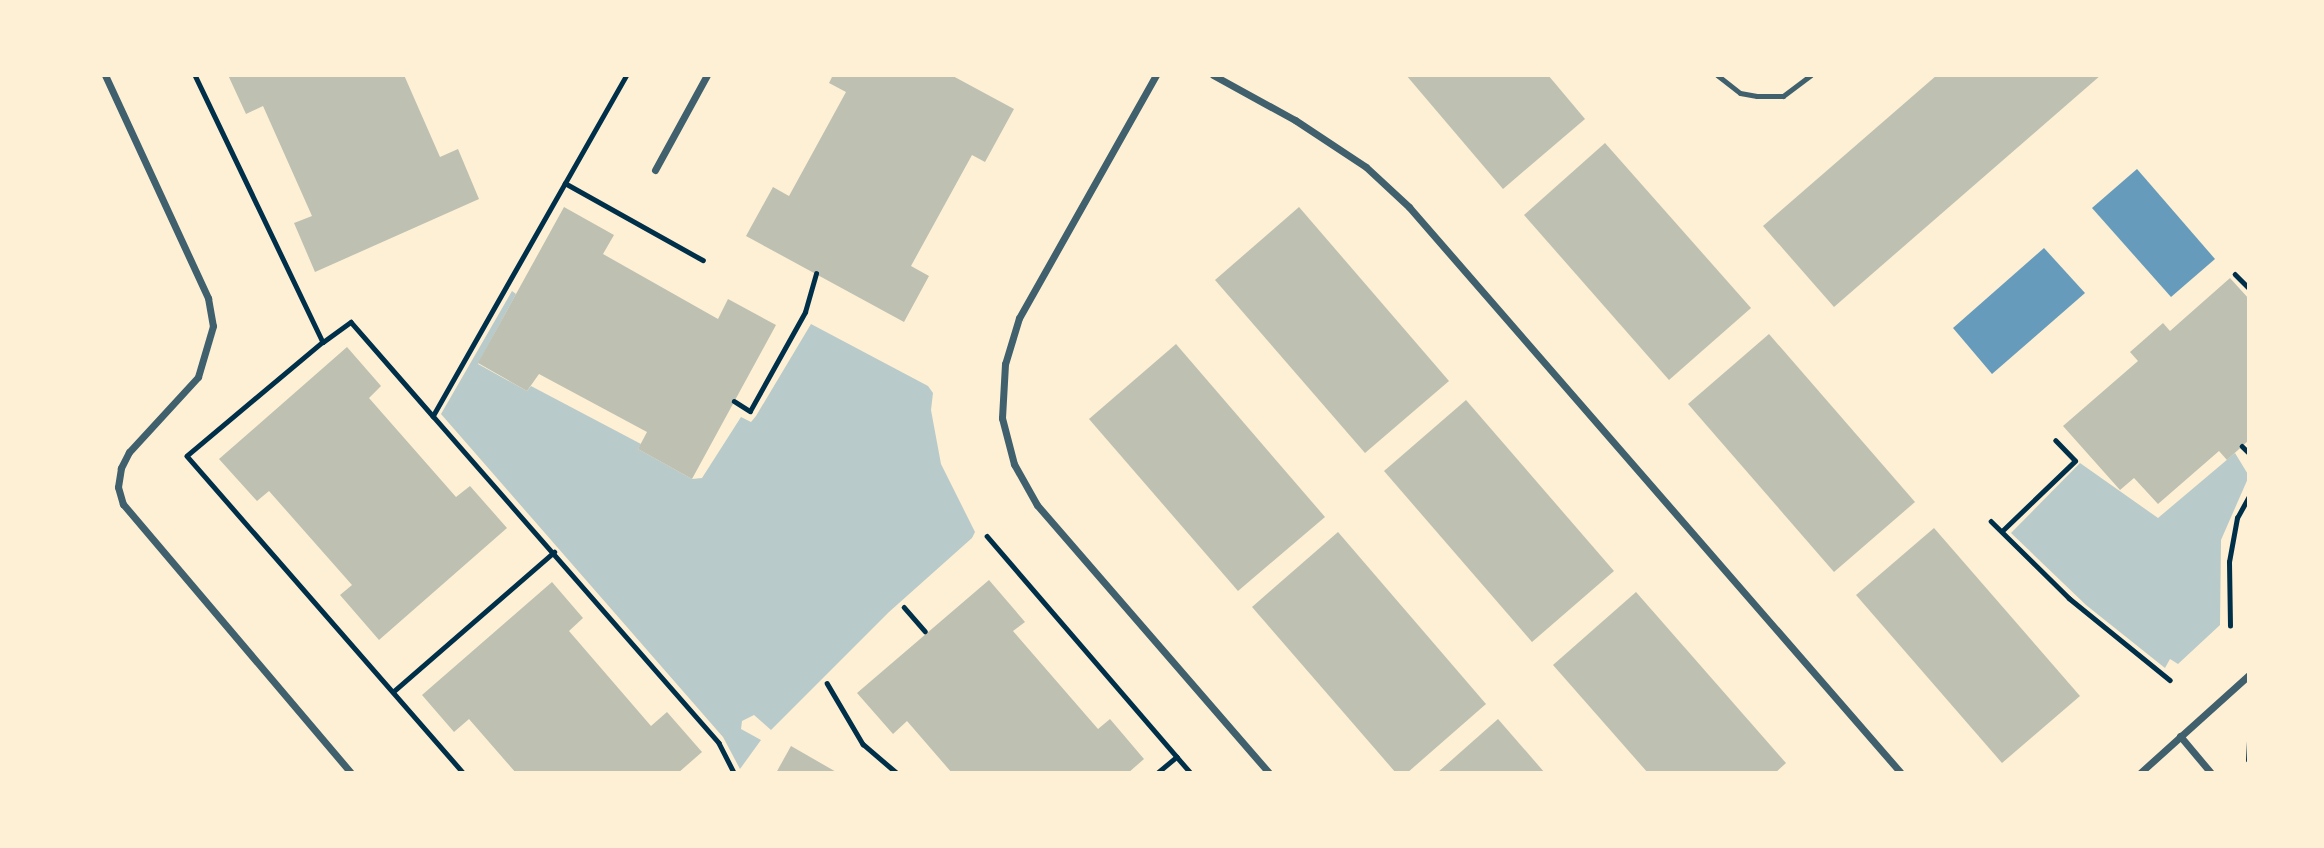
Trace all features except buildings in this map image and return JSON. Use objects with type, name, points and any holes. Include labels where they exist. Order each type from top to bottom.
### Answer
[{"type":"street","points":[[106,75],[208,298],[213,326],[198,377],[129,452],[121,468],[118,486],[123,504],[351,773]]},
{"type":"street","points":[[655,170],[708,75]]},
{"type":"street","points":[[1156,75],[1019,318],[1005,364],[1002,418],[1014,464],[1037,505],[1269,773]]},
{"type":"street","points":[[1213,75],[1295,120],[1366,167],[1409,207],[1901,773]]},
{"type":"street","points":[[2140,773],[2249,675]]},
{"type":"street","points":[[2180,736],[2211,773]]},
{"type":"lane","points":[[1717,75],[1740,93],[1757,96],[1783,96],[1811,75]]},
{"type":"path","points":[[195,75],[323,342]]},
{"type":"path","points":[[433,416],[626,75]]},
{"type":"path","points":[[565,183],[703,260]]},
{"type":"path","points":[[734,401],[750,411],[804,312],[816,274]]},
{"type":"path","points":[[2235,274],[2249,288]]},
{"type":"path","points":[[464,773],[187,456],[323,342],[351,323],[719,743],[734,773]]},
{"type":"path","points":[[2002,531],[2075,461],[2056,441]]},
{"type":"path","points":[[2242,446],[2249,453]]},
{"type":"path","points":[[2230,626],[2229,562],[2237,518],[2249,496]]},
{"type":"path","points":[[1991,521],[2069,598],[2170,680]]},
{"type":"path","points":[[987,536],[1191,773]]},
{"type":"path","points":[[393,692],[554,552]]},
{"type":"path","points":[[904,607],[925,631]]},
{"type":"path","points":[[827,684],[863,744],[897,773]]},
{"type":"path","points":[[2248,760],[2249,739]]},
{"type":"path","points":[[1158,773],[1177,757]]},
{"type":"shaded area","points":[[512,291],[516,294],[478,364],[527,391],[531,386],[641,444],[638,449],[692,479],[702,478],[741,417],[751,422],[756,416],[811,324],[928,386],[933,393],[931,410],[941,464],[975,532],[972,538],[889,612],[771,730],[754,715],[742,721],[741,729],[761,740],[740,769],[723,737],[441,414]]},
{"type":"shaded area","points":[[2235,453],[2249,476],[2221,540],[2220,625],[2178,664],[2170,659],[2165,668],[2086,605],[2011,533],[2080,463],[2158,518]]},
{"type":"water","points":[[2137,169],[2215,259],[2171,297],[2092,208]]},
{"type":"water","points":[[2044,248],[2085,293],[1992,374],[1953,328]]}]
